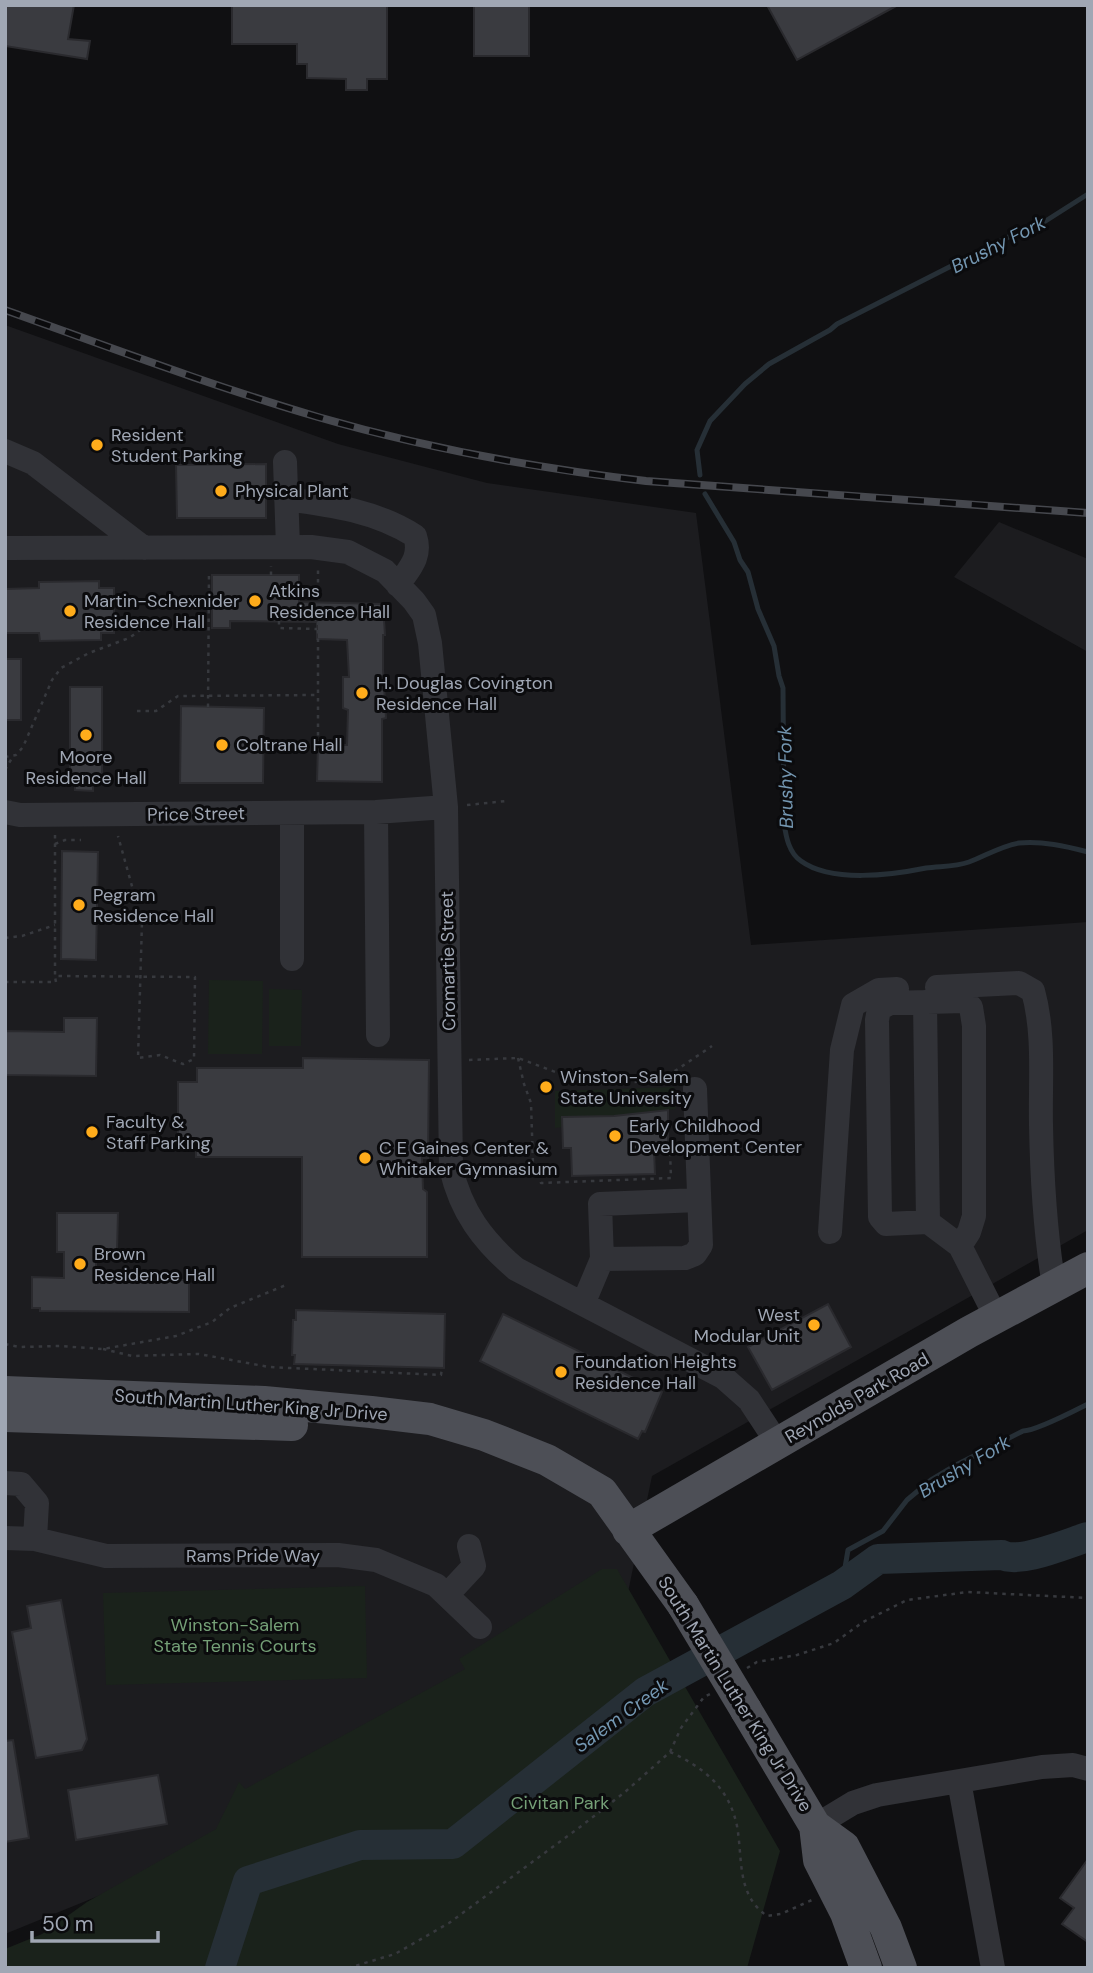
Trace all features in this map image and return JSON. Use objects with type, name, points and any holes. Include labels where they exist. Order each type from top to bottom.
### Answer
[{"type":"main road","name":"Reynolds Park Road","points":[[628,1530],[996,1317],[1088,1268]]},
{"type":"main road","name":"South Martin Luther King Jr Drive","points":[[5,1392],[264,1402],[430,1419],[484,1435],[547,1460],[602,1492],[683,1605],[816,1826],[844,1847],[882,1919],[901,1968]]},
{"type":"main road","name":"South Martin Luther King Jr Drive","points":[[5,1416],[348,1427],[434,1438],[500,1457],[628,1530]]},
{"type":"main road","name":"South Martin Luther King Jr Drive","points":[[816,1826],[819,1860],[866,1968]]},
{"type":"street","points":[[5,451],[33,463],[144,548]]},
{"type":"street","points":[[280,553],[286,499],[285,462]]},
{"type":"street","points":[[286,499],[352,508],[404,529],[415,537],[419,547],[415,560],[398,585]]},
{"type":"street","name":"Cromartie Street","points":[[5,548],[144,548],[280,553],[311,547],[348,552],[385,571],[424,615],[430,643],[446,807],[451,1168],[464,1209],[493,1249],[516,1269],[723,1377],[748,1400],[778,1444]]},
{"type":"street","name":"Price Street","points":[[5,812],[121,822],[446,807]]},
{"type":"street","points":[[378,1035],[382,812]]},
{"type":"street","points":[[292,813],[292,959]]},
{"type":"street","points":[[830,1232],[842,1050],[853,1005],[879,990],[1019,982],[1033,991],[1040,1015],[1045,1210],[1054,1286]]},
{"type":"street","points":[[960,1245],[969,1232],[974,1216],[974,1026],[971,1007],[964,1001],[890,1003],[880,1009],[877,1020],[880,1217],[886,1224],[928,1222],[960,1245],[996,1317]]},
{"type":"street","points":[[925,1002],[928,1222]]},
{"type":"street","points":[[602,1259],[685,1258],[695,1254],[701,1245],[695,1089]]},
{"type":"street","points":[[583,1304],[602,1259],[600,1204],[699,1200]]},
{"type":"street","points":[[5,1483],[21,1484],[37,1503],[35,1539]]},
{"type":"street","name":"Rams Pride Way","points":[[5,1538],[35,1539],[106,1556],[338,1555],[376,1560],[436,1585],[480,1628]]},
{"type":"street","points":[[447,1595],[474,1566],[469,1546]]},
{"type":"street","points":[[816,1826],[864,1798],[1042,1767],[1073,1765],[1088,1769]]},
{"type":"street","points":[[959,1781],[993,1968]]},
{"type":"path","points":[[271,575],[280,553]]},
{"type":"path","points":[[318,744],[319,558]]},
{"type":"path","points":[[208,707],[209,573]]},
{"type":"path","points":[[5,770],[12,757],[23,747],[52,680],[61,668],[89,653],[129,638],[156,618]]},
{"type":"path","points":[[279,621],[279,628],[317,629]]},
{"type":"path","points":[[137,711],[156,711],[178,696],[317,695]]},
{"type":"path","points":[[5,757],[12,757]]},
{"type":"path","points":[[446,807],[507,802]]},
{"type":"path","points":[[55,976],[141,977],[195,977],[194,1059],[183,1064],[160,1055],[138,1058],[141,977],[142,922],[121,822]]},
{"type":"path","points":[[5,982],[56,982],[55,834]]},
{"type":"path","points":[[55,844],[65,840],[80,840]]},
{"type":"path","points":[[5,938],[22,936],[55,925]]},
{"type":"path","points":[[458,1060],[518,1058],[574,1079],[597,1084],[652,1082],[666,1077],[712,1046]]},
{"type":"path","points":[[518,1058],[531,1103],[534,1164],[541,1183],[671,1178],[670,1151],[650,1151]]},
{"type":"path","points":[[103,1349],[189,1332],[212,1322],[241,1303],[286,1284]]},
{"type":"path","points":[[5,1344],[19,1347],[103,1349],[132,1356],[199,1354],[269,1367],[442,1375],[442,1368]]},
{"type":"path","points":[[747,1669],[757,1662],[834,1643],[863,1622],[907,1600],[968,1592],[1088,1598]]},
{"type":"path","points":[[348,1968],[395,1954],[449,1923],[625,1792],[670,1752],[681,1728],[704,1697],[715,1690]]},
{"type":"path","points":[[670,1752],[697,1764],[718,1784],[737,1825],[743,1882],[756,1908],[767,1916],[781,1914],[833,1888]]},
{"type":"shaded area","name":"Winston-Salem State University","points":[[5,325],[338,444],[487,483],[696,513],[751,945],[1088,922],[1088,1230],[652,1476],[626,1602],[157,1872],[5,1934]]},
{"type":"shaded area","points":[[999,522],[1088,559],[1088,652],[954,577]]},
{"type":"green space","points":[[209,980],[263,981],[262,1054],[208,1054]]},
{"type":"green space","points":[[269,989],[302,990],[301,1046],[269,1046]]},
{"type":"green space","points":[[674,1087],[676,1109],[614,1116],[562,1117],[562,1127],[555,1128],[555,1091]]},
{"type":"green space","name":"Civitan Park","points":[[602,1569],[617,1569],[780,1851],[747,1968],[5,1968],[5,1949],[42,1934],[87,1902],[216,1829],[239,1782],[245,1789],[465,1669],[459,1659]]},
{"type":"green space","name":"Winston-Salem State Tennis Courts","points":[[365,1586],[367,1678],[106,1685],[103,1593]]},
{"type":"building","points":[[5,5],[74,5],[68,39],[90,41],[87,59],[5,46]]},
{"type":"building","points":[[232,5],[387,5],[387,79],[367,79],[367,90],[346,90],[346,79],[307,78],[307,64],[297,64],[297,44],[232,44]]},
{"type":"building","points":[[474,5],[529,5],[529,56],[474,56]]},
{"type":"building","points":[[767,5],[898,5],[797,60]]},
{"type":"building","name":"Physical Plant","points":[[266,464],[266,518],[177,518],[176,465]]},
{"type":"building","name":"H. Douglas Covington Residence Hall","points":[[212,575],[299,575],[299,602],[383,604],[386,718],[382,719],[382,782],[317,781],[318,744],[347,745],[348,710],[343,708],[343,677],[349,677],[347,640],[317,639],[317,622],[230,621],[230,628],[212,628]]},
{"type":"building","name":"Martin-Schexnider Residence Hall","points":[[99,581],[99,588],[114,588],[114,633],[101,633],[101,640],[40,641],[39,633],[5,633],[5,589],[39,588],[39,582]]},
{"type":"building","points":[[5,659],[21,659],[21,720],[5,720]]},
{"type":"building","name":"Moore Residence Hall","points":[[70,687],[102,687],[102,784],[93,784],[93,791],[75,790],[75,783],[70,783]]},
{"type":"building","name":"Coltrane Hall","points":[[181,706],[264,708],[263,783],[180,783]]},
{"type":"building","name":"Pegram Residence Hall","points":[[62,851],[98,852],[96,960],[61,959]]},
{"type":"building","points":[[64,1018],[97,1018],[96,1076],[5,1075],[5,1031],[64,1032]]},
{"type":"building","name":"C E Gaines Center & Whitaker Gymnasium","points":[[303,1058],[429,1060],[428,1158],[422,1158],[423,1189],[427,1192],[427,1257],[302,1257],[302,1157],[196,1157],[196,1140],[178,1139],[178,1082],[197,1082],[197,1068],[303,1068]]},
{"type":"building","name":"Early Childhood Development Center","points":[[668,1110],[668,1145],[654,1150],[655,1174],[572,1176],[571,1148],[563,1148],[562,1117],[614,1116]]},
{"type":"building","name":"Brown Residence Hall","points":[[57,1213],[118,1213],[117,1251],[96,1251],[96,1279],[189,1280],[189,1312],[40,1311],[40,1308],[32,1308],[32,1277],[64,1278],[64,1252],[57,1252]]},
{"type":"building","name":"West Modular Unit","points":[[828,1304],[851,1347],[772,1390],[748,1347]]},
{"type":"building","points":[[296,1310],[445,1314],[444,1368],[294,1364],[293,1320],[296,1320]]},
{"type":"building","name":"Foundation Heights Residence Hall","points":[[503,1314],[662,1392],[645,1432],[642,1431],[638,1439],[480,1361]]},
{"type":"building","points":[[61,1600],[87,1739],[82,1750],[36,1758],[12,1632],[31,1628],[27,1606]]},
{"type":"building","points":[[13,1740],[29,1838],[5,1842],[5,1741]]},
{"type":"building","points":[[158,1775],[167,1824],[76,1840],[68,1790]]},
{"type":"building","points":[[1088,1859],[1088,1942],[1062,1924],[1074,1908],[1060,1898]]},
{"type":"waterway","name":"Brushy Fork","points":[[700,475],[697,450],[710,421],[745,384],[769,364],[837,324],[1038,222],[1044,222],[1088,194]]},
{"type":"waterway","name":"Brushy Fork","points":[[705,494],[734,542],[740,560],[748,572],[758,609],[774,646],[783,688],[784,823],[789,844],[797,858],[814,868],[828,872],[862,875],[958,865],[1019,843],[1054,844],[1088,852]]},
{"type":"waterway","name":"Brushy Fork","points":[[842,1585],[848,1550],[883,1531],[907,1500],[931,1480],[1023,1431],[1046,1424],[1088,1404]]},
{"type":"waterway","name":"Salem Creek","points":[[220,1968],[248,1881],[360,1845],[453,1844],[645,1692],[842,1585],[878,1559],[1002,1555],[1020,1557],[1088,1537]]},
{"type":"railway","points":[[5,310],[278,405],[358,428],[480,456],[646,481],[1088,513]]},
{"type":"place","name":"Resident Student Parking","points":[[97,445]]},
{"type":"place","name":"Physical Plant","points":[[221,491]]},
{"type":"place","name":"Atkins Residence Hall","points":[[255,601]]},
{"type":"place","name":"Martin-Schexnider Residence Hall","points":[[70,611]]},
{"type":"place","name":"H. Douglas Covington Residence Hall","points":[[362,693]]},
{"type":"place","name":"Moore Residence Hall","points":[[86,735]]},
{"type":"place","name":"Coltrane Hall","points":[[222,745]]},
{"type":"place","name":"Pegram Residence Hall","points":[[79,905]]},
{"type":"place","name":"Winston-Salem State University","points":[[546,1087]]},
{"type":"place","name":"Faculty & Staff Parking","points":[[92,1132]]},
{"type":"place","name":"Early Childhood Development Center","points":[[615,1136]]},
{"type":"place","name":"C E Gaines Center & Whitaker Gymnasium","points":[[365,1158]]},
{"type":"place","name":"Brown Residence Hall","points":[[80,1264]]},
{"type":"place","name":"West Modular Unit","points":[[814,1325]]},
{"type":"place","name":"Foundation Heights Residence Hall","points":[[561,1372]]}]
